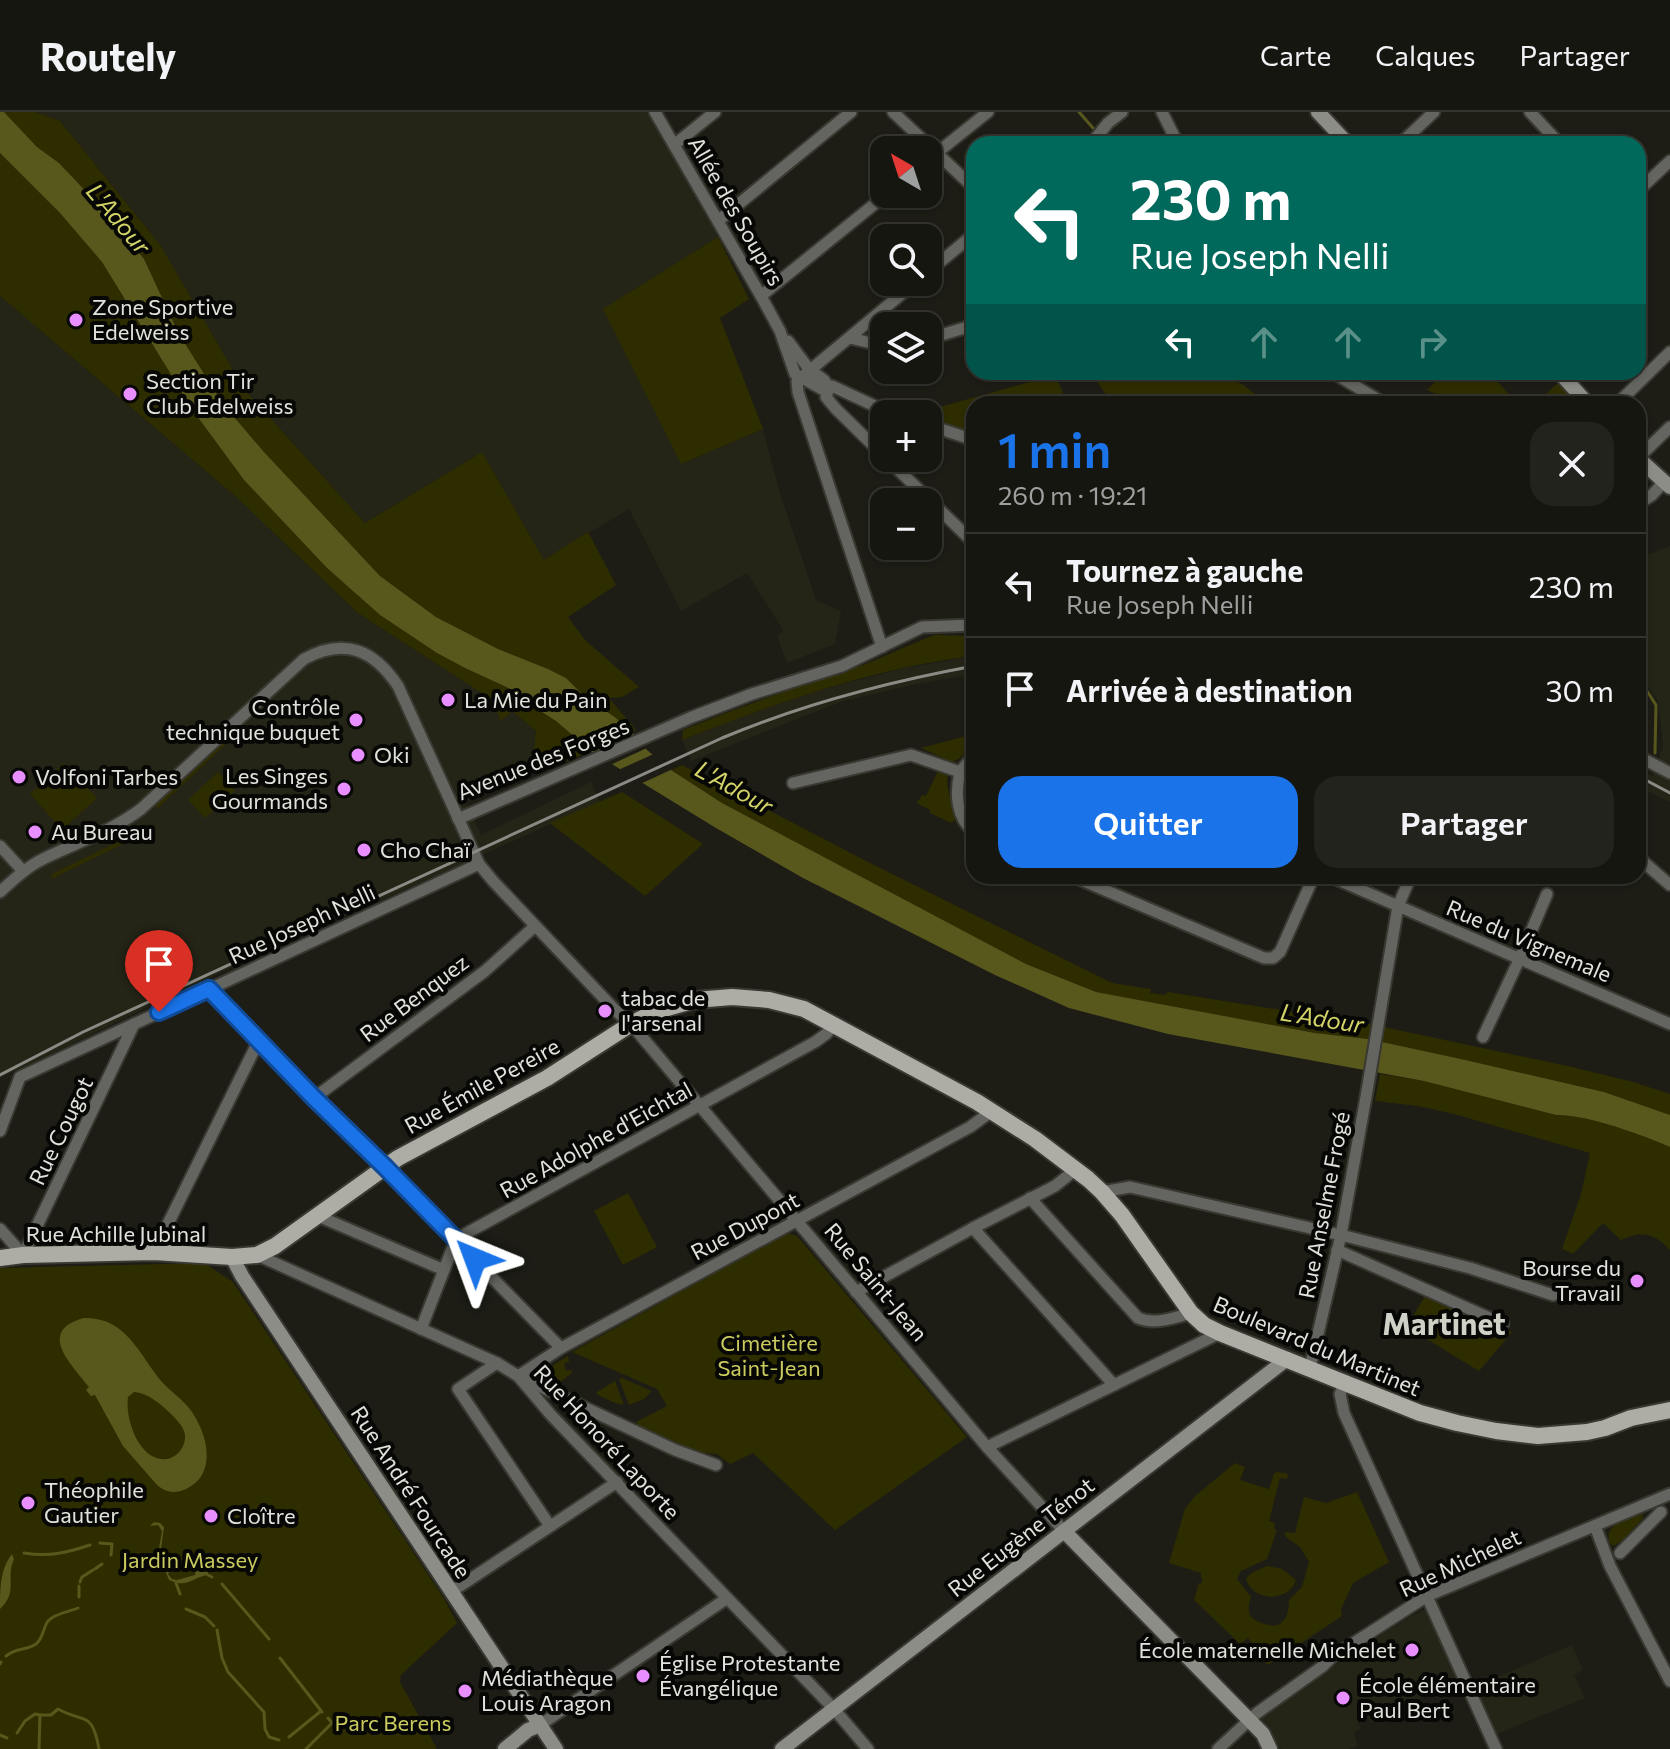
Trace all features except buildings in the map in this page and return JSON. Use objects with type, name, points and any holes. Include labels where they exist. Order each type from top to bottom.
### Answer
[{"type":"main road","name":"Boulevard du Martinet","points":[[631,1024],[657,1011],[695,1000],[732,997],[785,1004],[804,1009],[835,1024],[992,1111],[1035,1139],[1102,1192],[1122,1215],[1191,1313],[1204,1325],[1420,1413],[1470,1426],[1538,1436],[1587,1432],[1670,1410]]},
{"type":"main road","name":"Rue Émile Pereire","points":[[232,1257],[257,1255],[275,1246],[398,1158],[547,1078],[631,1024]]},
{"type":"main road","name":"Rue Achille Jubinal","points":[[0,1258],[154,1252],[232,1257]]},
{"type":"street","name":"Allée des Soupirs","points":[[655,112],[780,331],[795,374],[805,373]]},
{"type":"street","points":[[674,145],[715,112]]},
{"type":"street","points":[[718,221],[851,112]]},
{"type":"street","points":[[893,112],[915,136]]},
{"type":"street","points":[[942,149],[988,112]]},
{"type":"street","points":[[1097,136],[1122,112]]},
{"type":"street","points":[[1162,112],[1174,136]]},
{"type":"street","points":[[1318,112],[1340,136]]},
{"type":"street","points":[[1408,136],[1434,112]]},
{"type":"street","points":[[1534,113],[1553,136]]},
{"type":"street","points":[[1646,184],[1670,161]]},
{"type":"street","points":[[942,163],[966,182]]},
{"type":"street","points":[[761,296],[870,208]]},
{"type":"street","points":[[942,260],[966,241]]},
{"type":"street","points":[[828,390],[805,373],[900,296]]},
{"type":"street","points":[[942,335],[966,327]]},
{"type":"street","points":[[850,338],[870,343]]},
{"type":"street","points":[[1646,376],[1670,352]]},
{"type":"street","name":"Allée des Soupirs","points":[[805,373],[797,381],[798,392],[882,647]]},
{"type":"street","points":[[1345,380],[1372,396]]},
{"type":"street","points":[[1566,380],[1581,396]]},
{"type":"street","points":[[1625,396],[1641,380]]},
{"type":"street","points":[[870,404],[832,386],[826,397],[870,442]]},
{"type":"street","points":[[1646,450],[1670,427]]},
{"type":"street","points":[[942,430],[966,437]]},
{"type":"street","points":[[1646,465],[1667,485],[1646,499]]},
{"type":"street","points":[[901,472],[966,535]]},
{"type":"street","name":"Avenue des Forges","points":[[0,892],[23,871],[44,858],[125,821],[141,809],[304,659],[316,652],[331,648],[347,649],[372,657],[391,675],[458,819],[692,717],[752,694],[842,666],[922,627],[966,625]]},
{"type":"street","points":[[793,783],[911,755],[960,772]]},
{"type":"street","points":[[1646,760],[1670,773]]},
{"type":"street","points":[[966,765],[960,772],[956,797],[966,823]]},
{"type":"street","name":"Rue Saint-Jean","points":[[458,819],[479,864],[534,927],[631,1024],[987,1447],[1064,1531],[1249,1719],[1263,1734],[1270,1749]]},
{"type":"street","points":[[0,846],[23,871]]},
{"type":"street","name":"Rue Joseph Nelli","points":[[0,1131],[20,1077],[479,864]]},
{"type":"street","points":[[1646,864],[1670,885]]},
{"type":"street","points":[[1091,884],[1264,958],[1273,958],[1280,952],[1310,884]]},
{"type":"street","name":"Rue du Vignemale","points":[[1347,884],[1670,1024]]},
{"type":"street","name":"Rue Anselme Frogé","points":[[1310,1368],[1341,1235],[1398,906],[1408,884]]},
{"type":"street","points":[[1483,1037],[1547,894]]},
{"type":"street","name":"Rue Benquez","points":[[314,1098],[485,971],[534,927]]},
{"type":"street","points":[[209,989],[561,1348]]},
{"type":"street","name":"Rue Cougot","points":[[23,1255],[135,1024]]},
{"type":"street","name":"Rue Adolphe d'Eichtal","points":[[456,1239],[815,1042],[835,1024]]},
{"type":"street","points":[[154,1252],[259,1040]]},
{"type":"street","name":"Rue Dupont","points":[[518,1376],[561,1348],[970,1127],[992,1111]]},
{"type":"street","points":[[856,1292],[1055,1186],[1075,1170]]},
{"type":"street","points":[[1102,1192],[1130,1187],[1341,1235],[1470,1268],[1553,1295]]},
{"type":"street","points":[[1030,1198],[1138,1318],[1147,1322],[1191,1313]]},
{"type":"street","points":[[318,1216],[444,1270]]},
{"type":"street","points":[[973,1228],[1114,1385]]},
{"type":"street","points":[[0,1229],[23,1255]]},
{"type":"street","points":[[421,1329],[456,1239]]},
{"type":"street","points":[[1337,1250],[1503,1324]]},
{"type":"street","name":"Rue Honoré Laporte","points":[[257,1255],[497,1363],[518,1376],[551,1415],[834,1709],[868,1749]]},
{"type":"street","name":"Rue André Fourcade","points":[[232,1257],[238,1271],[556,1749]]},
{"type":"street","points":[[987,1447],[1220,1333]]},
{"type":"street","name":"Rue Eugène Ténot","points":[[782,1749],[1287,1359]]},
{"type":"street","points":[[497,1363],[458,1389],[550,1526]]},
{"type":"street","points":[[518,1376],[675,1450],[716,1465]]},
{"type":"street","points":[[1345,1382],[1340,1394],[1344,1413],[1496,1749]]},
{"type":"street","points":[[451,1592],[617,1482]]},
{"type":"street","points":[[1620,1553],[1666,1516],[1667,1496]]},
{"type":"street","name":"Rue Michelet","points":[[1218,1749],[1249,1719],[1332,1657],[1427,1596],[1667,1496]]},
{"type":"street","points":[[1595,1526],[1610,1566],[1670,1681]]},
{"type":"street","points":[[505,1749],[528,1730],[540,1725],[726,1599]]},
{"type":"shaded area","points":[[0,112],[4,112],[37,147],[59,163],[114,221],[144,259],[179,334],[223,404],[380,576],[436,617],[498,649],[566,678],[632,732],[647,750],[671,770],[722,803],[1026,964],[1096,992],[1315,1033],[1368,1039],[1604,1092],[1670,1115],[1670,1147],[1598,1122],[1556,1115],[1424,1081],[1168,1034],[1069,1008],[995,975],[803,878],[636,779],[591,751],[539,710],[528,697],[437,653],[380,615],[327,568],[244,480],[194,412],[102,262],[60,213],[0,153]]},
{"type":"shaded area","points":[[35,112],[648,112],[718,237],[604,309],[681,464],[763,429],[779,490],[816,600],[841,611],[835,644],[787,663],[777,636],[783,630],[747,573],[681,611],[629,509],[544,560],[482,452],[365,523],[244,389],[161,246],[60,121]]},
{"type":"shaded area","points":[[0,296],[234,495],[358,613],[491,699],[501,721],[512,711],[536,731],[534,749],[541,763],[537,771],[466,802],[481,835],[591,782],[600,802],[236,965],[0,1078]]},
{"type":"shaded area","points":[[1670,546],[1670,802],[1646,790],[1646,773],[1653,776],[1663,746],[1658,701],[1646,685],[1646,556]]},
{"type":"shaded area","points":[[966,657],[966,675],[843,701],[691,761],[682,740],[813,692],[904,668]]},
{"type":"shaded area","points":[[84,1318],[99,1319],[122,1331],[162,1382],[189,1408],[201,1428],[207,1452],[203,1473],[196,1482],[178,1492],[164,1490],[123,1446],[95,1395],[91,1396],[86,1390],[89,1387],[62,1350],[62,1331],[69,1324]],"holes":[[[134,1392],[159,1403],[182,1426],[185,1440],[175,1456],[161,1459],[145,1451],[139,1443],[131,1425],[128,1405],[128,1397]]]},
{"type":"shaded area","points":[[154,1522],[164,1527],[163,1555],[187,1560],[208,1572],[208,1575],[185,1583],[169,1580],[158,1554],[162,1531],[158,1525],[150,1526]],"holes":[[[183,1564],[194,1568],[195,1575],[172,1579],[168,1574]]]},
{"type":"shaded area","points":[[12,1554],[9,1596],[0,1609],[3,1573]]},
{"type":"shaded area","name":"École élémentaire Paul Bert","points":[[1422,1610],[1430,1616],[1459,1681],[1376,1721],[1371,1723],[1368,1717],[1358,1722],[1361,1729],[1354,1732],[1358,1746],[1348,1749],[1281,1749],[1260,1717],[1362,1646]]},
{"type":"shaded area","points":[[1572,1645],[1583,1670],[1574,1675],[1585,1698],[1495,1735],[1474,1687]]},
{"type":"green space","points":[[4,112],[35,112],[60,121],[161,246],[244,389],[365,523],[482,452],[544,560],[588,532],[616,585],[568,617],[585,640],[639,687],[622,697],[609,698],[636,730],[632,732],[566,678],[498,649],[436,617],[380,576],[223,404],[179,334],[144,259],[114,221],[59,163],[37,147]]},
{"type":"green space","name":"Zone Sportive Edelweiss","points":[[0,153],[60,213],[102,262],[194,412],[244,480],[327,568],[380,615],[437,653],[528,697],[539,710],[591,751],[537,771],[541,763],[534,749],[536,731],[512,711],[501,721],[491,699],[358,613],[234,495],[0,296]]},
{"type":"green space","points":[[718,237],[749,299],[720,318],[763,429],[681,464],[603,309]]},
{"type":"green space","points":[[1037,380],[1057,380],[1064,396],[979,396]]},
{"type":"green space","points":[[1096,380],[1232,380],[1258,396],[1107,396]]},
{"type":"green space","points":[[1437,380],[1496,380],[1511,396],[1441,396],[1427,390]]},
{"type":"green space","points":[[1559,382],[1572,396],[1544,396]]},
{"type":"green space","points":[[966,400],[966,431],[942,423],[942,406]]},
{"type":"green space","points":[[935,635],[966,636],[966,657],[862,678],[753,713],[682,740],[683,730],[860,666]]},
{"type":"green space","points":[[966,736],[966,752],[952,762],[921,748]]},
{"type":"green space","points":[[226,739],[228,742],[158,808],[155,805]]},
{"type":"green space","points":[[64,763],[97,798],[62,830],[30,794]]},
{"type":"green space","points":[[682,765],[866,861],[1112,983],[1151,989],[1150,993],[1165,995],[1168,992],[1374,1025],[1572,1067],[1670,1094],[1670,1115],[1604,1092],[1368,1039],[1315,1033],[1096,992],[1026,964],[722,803],[671,770]]},
{"type":"green space","points":[[939,769],[948,773],[955,814],[955,820],[951,823],[917,803],[922,795],[926,796]]},
{"type":"green space","points":[[218,772],[235,791],[205,818],[188,800]]},
{"type":"green space","points":[[622,792],[703,844],[645,896],[550,823]]},
{"type":"green space","points":[[126,838],[131,840],[51,879],[52,874]]},
{"type":"green space","points":[[1380,1074],[1424,1081],[1556,1115],[1598,1122],[1670,1147],[1670,1250],[1647,1235],[1621,1240],[1603,1223],[1573,1254],[1562,1249],[1581,1194],[1590,1153],[1454,1114],[1375,1101]]},
{"type":"green space","points":[[628,1193],[657,1247],[623,1265],[594,1211]]},
{"type":"green space","name":"Cimetière Saint-Jean","points":[[787,1233],[797,1236],[967,1437],[835,1530],[753,1453],[730,1464],[717,1454],[697,1452],[638,1425],[636,1422],[667,1406],[657,1389],[572,1352]]},
{"type":"green space","name":"Jardin Massey","points":[[204,1263],[233,1282],[443,1597],[457,1623],[401,1675],[400,1682],[437,1749],[0,1749],[0,1268]]},
{"type":"green space","points":[[1426,1294],[1512,1332],[1479,1371],[1407,1327]]},
{"type":"green space","points":[[568,1356],[569,1362],[564,1363],[566,1371],[571,1370],[572,1373],[560,1382],[553,1373],[553,1365]]},
{"type":"green space","points":[[619,1379],[652,1391],[644,1399],[629,1405]]},
{"type":"green space","points":[[615,1381],[624,1405],[596,1394]]},
{"type":"green space","points":[[1235,1463],[1245,1467],[1240,1480],[1269,1489],[1274,1474],[1288,1474],[1287,1479],[1280,1478],[1269,1521],[1275,1523],[1274,1529],[1277,1530],[1267,1559],[1241,1571],[1237,1579],[1251,1597],[1249,1612],[1255,1620],[1269,1625],[1283,1622],[1289,1600],[1302,1587],[1309,1562],[1300,1547],[1284,1532],[1295,1533],[1304,1497],[1326,1503],[1357,1492],[1389,1562],[1353,1583],[1341,1609],[1342,1616],[1268,1665],[1248,1638],[1240,1644],[1194,1600],[1199,1583],[1202,1583],[1201,1573],[1169,1563],[1185,1509],[1195,1496]]},
{"type":"green space","points":[[1642,1513],[1643,1518],[1622,1541],[1613,1546],[1609,1542],[1610,1530],[1614,1526]]},
{"type":"green space","points":[[1267,1566],[1282,1569],[1296,1580],[1292,1588],[1270,1597],[1255,1592],[1246,1578]]},
{"type":"pier","points":[[638,734],[649,747],[608,766],[590,755]]},
{"type":"pier","points":[[656,753],[675,768],[638,785],[616,771]]},
{"type":"waterway","points":[[1079,112],[1093,128]]},
{"type":"waterway","points":[[1646,690],[1656,705],[1655,753]]},
{"type":"waterway","points":[[100,1543],[112,1544],[111,1555]]},
{"type":"waterway","points":[[24,1553],[57,1554],[90,1545]]},
{"type":"waterway","points":[[95,1569],[102,1564]]},
{"type":"waterway","points":[[80,1582],[93,1570]]},
{"type":"waterway","points":[[208,1575],[212,1577]]},
{"type":"waterway","points":[[176,1583],[180,1594]]},
{"type":"waterway","points":[[222,1584],[269,1639]]},
{"type":"waterway","points":[[79,1586],[79,1597]]},
{"type":"waterway","points":[[6,1656],[36,1644],[51,1618],[78,1608]]},
{"type":"waterway","points":[[186,1609],[205,1617],[214,1626]]},
{"type":"waterway","points":[[217,1630],[228,1672],[264,1712],[269,1737],[279,1740]]},
{"type":"waterway","points":[[280,1658],[322,1712]]},
{"type":"waterway","points":[[40,1715],[51,1715],[58,1709],[86,1720],[93,1728],[99,1749]]},
{"type":"waterway","points":[[289,1737],[321,1711]]},
{"type":"waterway","points":[[17,1733],[25,1721],[35,1714],[40,1715],[39,1749]]},
{"type":"waterway","points":[[306,1749],[332,1723],[328,1718]]},
{"type":"waterway","points":[[0,1735],[7,1738]]},
{"type":"railway","points":[[0,1075],[83,1032],[722,738],[846,695],[966,668]]},
{"type":"railway","points":[[1646,780],[1670,793]]},
{"type":"place","name":"Zone Sportive Edelweiss","points":[[76,320]]},
{"type":"place","name":"Section Tir Club Edelweiss","points":[[130,394]]},
{"type":"place","name":"La Mie du Pain","points":[[448,700]]},
{"type":"place","name":"Contrôle technique buquet","points":[[356,720]]},
{"type":"place","name":"Oki","points":[[358,755]]},
{"type":"place","name":"Volfoni Tarbes","points":[[19,777]]},
{"type":"place","name":"Les Singes Gourmands","points":[[344,789]]},
{"type":"place","name":"Au Bureau","points":[[35,832]]},
{"type":"place","name":"Cho Chaï","points":[[364,850]]},
{"type":"place","name":"tabac de l'arsenal","points":[[605,1011]]},
{"type":"place","name":"Bourse du Travail","points":[[1637,1281]]},
{"type":"place","name":"Théophile Gautier","points":[[28,1503]]},
{"type":"place","name":"Cloître","points":[[211,1516]]},
{"type":"place","name":"École maternelle Michelet","points":[[1412,1650]]},
{"type":"place","name":"Église Protestante Évangélique","points":[[643,1676]]},
{"type":"place","name":"Médiathèque Louis Aragon","points":[[465,1691]]},
{"type":"place","name":"École élémentaire Paul Bert","points":[[1343,1698]]},
{"type":"district","name":"Martinet","points":[[1444,1325]]},
{"type":"route","points":[[159,1012],[209,989],[475,1259]]},
{"type":"water label","name":"L'Adour","points":[[118,219]]},
{"type":"water label","name":"L'Adour","points":[[734,788]]},
{"type":"water label","name":"L'Adour","points":[[1322,1019]]},
{"type":"park label","name":"Parc Berens","points":[[393,1723]]}]
